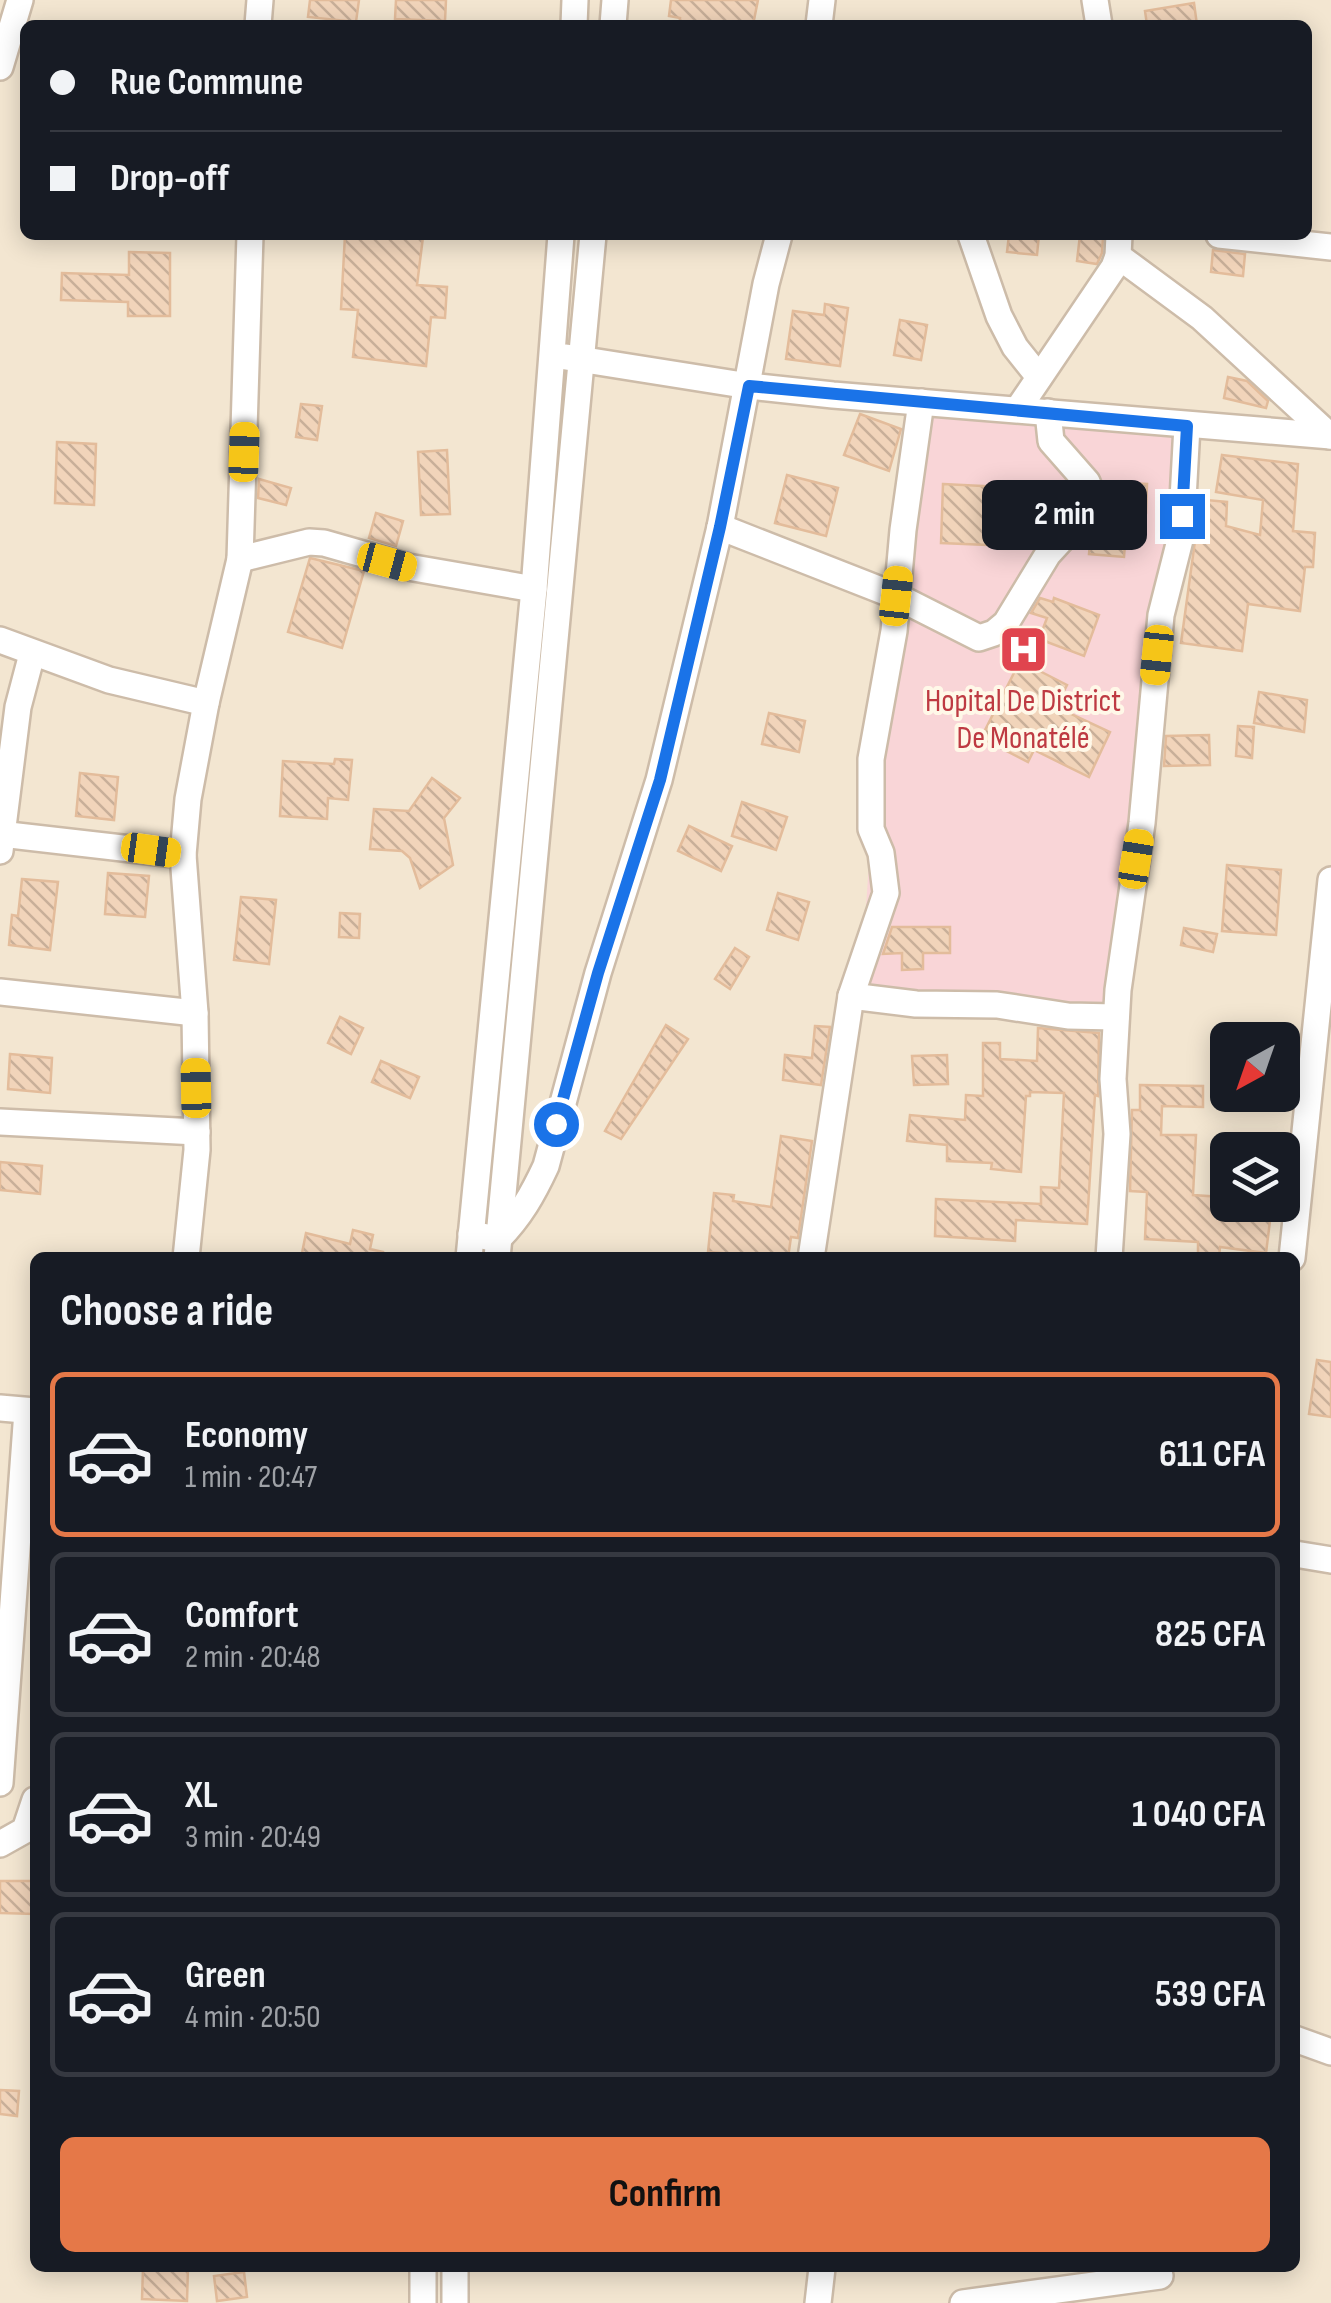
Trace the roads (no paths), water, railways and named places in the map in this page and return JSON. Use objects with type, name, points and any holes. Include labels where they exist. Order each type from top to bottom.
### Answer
[{"type":"street","points":[[0,67],[20,0]]},
{"type":"street","points":[[187,1252],[197,1132],[195,1014],[183,855],[188,799],[206,702],[240,559],[250,240]]},
{"type":"street","points":[[497,1248],[470,1246],[534,589],[561,240]]},
{"type":"street","points":[[497,1248],[592,240]]},
{"type":"street","points":[[497,1248],[532,1197],[546,1166],[598,973],[660,780],[720,527],[778,240]]},
{"type":"street","points":[[973,240],[998,316],[1039,377]]},
{"type":"street","points":[[1266,240],[1331,247]]},
{"type":"street","points":[[1018,410],[1119,246],[1330,436]]},
{"type":"street","points":[[553,355],[749,386],[1330,436]]},
{"type":"street","points":[[812,1252],[850,996],[886,893],[881,852],[872,829],[871,759],[894,632],[921,402]]},
{"type":"street","points":[[720,527],[896,596],[979,638],[994,634],[1006,623],[1048,554],[1084,515],[1088,505],[1091,492],[1087,482],[1049,436],[1048,412]]},
{"type":"street","points":[[1109,1252],[1117,1134],[1116,1016],[1124,930],[1142,824],[1162,616],[1181,536],[1187,426]]},
{"type":"street","points":[[240,559],[286,546],[324,543],[408,568],[534,589]]},
{"type":"street","points":[[0,640],[109,680],[206,702]]},
{"type":"street","points":[[32,654],[18,706],[1,839],[183,855]]},
{"type":"street","points":[[510,826],[536,829]]},
{"type":"street","points":[[1293,1252],[1325,1015],[1331,880]]},
{"type":"street","points":[[0,992],[195,1014]]},
{"type":"street","points":[[850,996],[916,1004],[997,1005],[1068,1016],[1116,1016]]},
{"type":"street","points":[[0,1122],[197,1132]]},
{"type":"street","points":[[0,1408],[30,1411]]},
{"type":"street","points":[[30,1423],[0,1784],[30,1797]]},
{"type":"street","points":[[1300,1555],[1331,1560]]},
{"type":"street","points":[[0,1844],[25,1830],[30,1814]]},
{"type":"street","points":[[1300,2040],[1331,2052]]},
{"type":"street","points":[[422,2303],[423,2272]]},
{"type":"street","points":[[455,2272],[455,2303]]},
{"type":"street","points":[[818,2303],[822,2272]]},
{"type":"street","points":[[964,2303],[1160,2272],[1157,2303]]},
{"type":"place","name":"Hopital De District De Monatélé","points":[[1023,650]]}]
